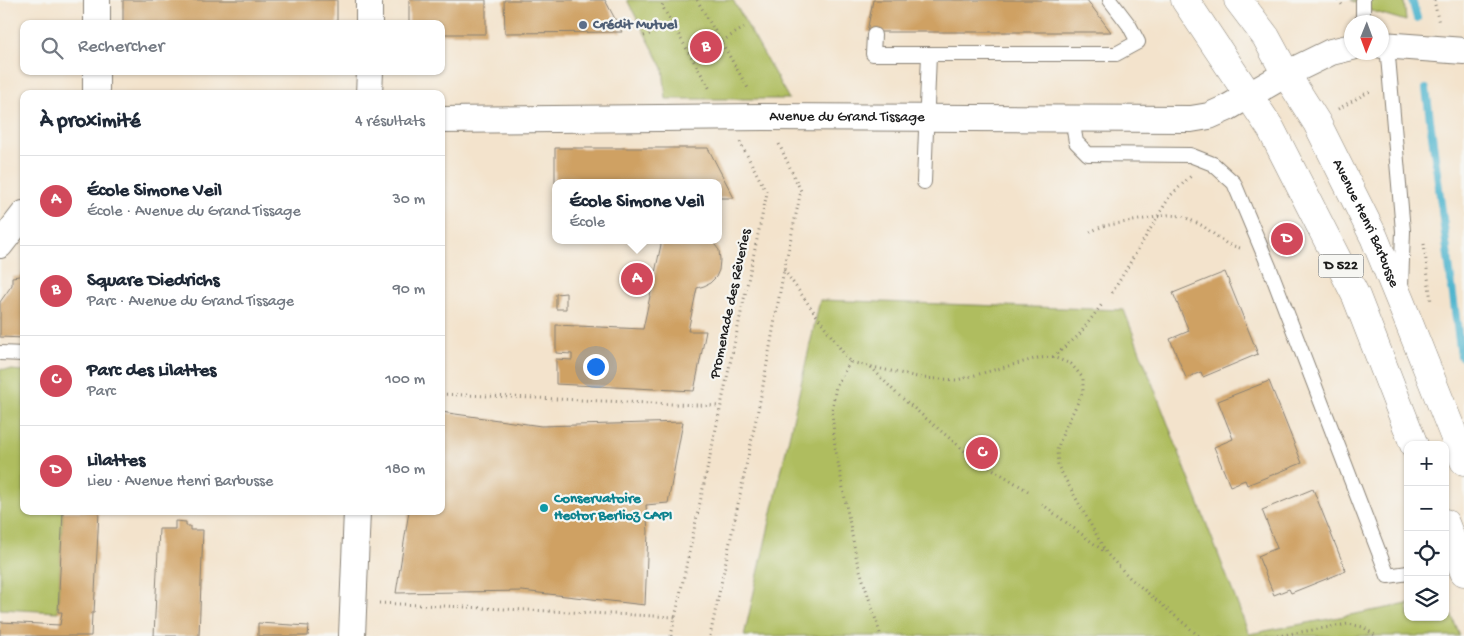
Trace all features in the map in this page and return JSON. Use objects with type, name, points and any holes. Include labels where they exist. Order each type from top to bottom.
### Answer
[{"type":"main road","name":"D 522","points":[[1186,0],[1271,129],[1356,296],[1412,441]]},
{"type":"main road","name":"Avenue Henri Barbusse","points":[[1238,0],[1266,37],[1286,74],[1317,123],[1374,237],[1464,461]]},
{"type":"main road","points":[[1447,531],[1456,564]]},
{"type":"street","points":[[97,0],[97,20]]},
{"type":"street","points":[[369,0],[369,20]]},
{"type":"street","points":[[1389,45],[1464,50]]},
{"type":"street","name":"Avenue du Grand Tissage","points":[[445,120],[727,117],[1191,119],[1209,116],[1227,108],[1286,74],[1331,52],[1344,49]]},
{"type":"street","points":[[96,75],[96,90]]},
{"type":"street","points":[[370,75],[370,90]]},
{"type":"street","points":[[0,245],[20,219]]},
{"type":"street","points":[[352,636],[357,515]]},
{"type":"lane","points":[[874,35],[873,54],[1116,54],[1138,42],[1129,25],[1110,0]]},
{"type":"lane","points":[[1363,0],[1363,15]]},
{"type":"lane","points":[[924,182],[929,54]]},
{"type":"lane","points":[[1386,60],[1403,231],[1401,303]]},
{"type":"lane","points":[[1072,119],[1076,142],[1088,154],[1190,155],[1213,164],[1234,183],[1261,246],[1388,576],[1404,574]]},
{"type":"lane","points":[[0,353],[20,354]]},
{"type":"path","name":"Promenade des Rêveries","points":[[665,0],[662,6],[727,117],[766,194],[671,636]]},
{"type":"path","points":[[697,0],[776,137],[800,191],[762,391],[710,636]]},
{"type":"path","points":[[1434,0],[1440,26],[1435,29]]},
{"type":"path","points":[[644,36],[674,26]]},
{"type":"path","points":[[722,41],[748,26]]},
{"type":"path","points":[[1338,109],[1372,90]]},
{"type":"path","points":[[1112,293],[1170,196],[1206,161]]},
{"type":"path","points":[[1090,232],[1103,226],[1168,215],[1182,216],[1203,226],[1227,244],[1240,248],[1261,246]]},
{"type":"path","points":[[784,270],[850,362],[922,378],[957,380],[1038,358],[1054,356],[1071,364],[1082,378],[1083,392],[1064,430],[1057,450],[1058,466],[1107,554]]},
{"type":"path","points":[[1054,356],[1078,336],[1103,303]]},
{"type":"path","points":[[850,362],[836,386],[832,410],[835,447],[857,561],[880,636]]},
{"type":"path","points":[[871,366],[896,393],[967,453],[1028,491]]},
{"type":"path","points":[[445,394],[721,406]]},
{"type":"path","points":[[1042,504],[1107,554],[1130,578],[1199,636]]},
{"type":"path","points":[[354,602],[675,617]]},
{"type":"path","points":[[1277,636],[1348,624],[1363,627],[1376,636]]},
{"type":"green space","points":[[627,0],[733,0],[789,99],[666,99],[663,68]]},
{"type":"green space","points":[[1351,0],[1404,0],[1406,21],[1389,15],[1372,11]]},
{"type":"green space","points":[[820,300],[1124,310],[1249,634],[1404,605],[1404,621],[1449,621],[1449,609],[1460,636],[744,636]]},
{"type":"green space","points":[[0,369],[20,371],[20,515],[63,515],[58,612],[0,609]]},
{"type":"building","points":[[123,0],[337,0],[337,20],[123,20]]},
{"type":"building","points":[[409,0],[486,0],[486,34],[445,34],[445,20],[409,20]]},
{"type":"building","points":[[504,0],[605,0],[622,32],[505,33]]},
{"type":"building","points":[[873,0],[1087,0],[1111,32],[867,32]]},
{"type":"building","points":[[555,148],[708,148],[734,198],[722,198],[722,179],[555,179]]},
{"type":"building","points":[[1288,231],[1294,243],[1287,247],[1281,234]]},
{"type":"building","points":[[661,244],[714,244],[719,250],[719,270],[716,277],[710,283],[697,288],[688,331],[706,331],[694,391],[556,384],[556,359],[572,360],[572,354],[556,353],[556,325],[643,329]]},
{"type":"building","points":[[1225,272],[1258,354],[1203,377],[1201,372],[1186,378],[1170,339],[1189,331],[1173,293]]},
{"type":"building","points":[[20,275],[20,338],[0,337],[0,302],[12,285],[12,277]]},
{"type":"building","points":[[566,293],[566,309],[556,309],[556,294]]},
{"type":"building","points":[[1269,381],[1302,463],[1247,485],[1245,480],[1230,486],[1214,447],[1233,439],[1218,401]]},
{"type":"building","name":"Conservatoire Hector Berlioz CAPI","points":[[445,413],[541,426],[683,422],[668,503],[646,505],[648,532],[645,605],[522,591],[396,593],[408,515],[445,515]]},
{"type":"building","points":[[1313,489],[1346,571],[1291,593],[1289,589],[1274,595],[1258,556],[1277,548],[1262,510]]},
{"type":"building","points":[[63,515],[99,515],[94,613],[92,613],[91,636],[0,636],[0,622],[60,625],[62,612],[58,612]]},
{"type":"building","points":[[175,521],[186,522],[186,526],[190,526],[190,530],[203,530],[199,636],[154,636],[159,529],[175,529]]},
{"type":"building","points":[[258,623],[309,626],[308,636],[258,636]]},
{"type":"waterway","points":[[1412,0],[1417,18]]},
{"type":"waterway","points":[[1426,89],[1461,356],[1464,358]]},
{"type":"place","name":"Crédit Mutuel","points":[[583,25]]},
{"type":"place","name":"Square Diedrichs","points":[[706,47]]},
{"type":"place","name":"Lilattes","points":[[1287,239]]},
{"type":"place","name":"École Simone Veil","points":[[637,279]]},
{"type":"place","name":"Parc des Lilattes","points":[[982,453]]},
{"type":"place","name":"Conservatoire Hector Berlioz CAPI","points":[[544,508]]}]
